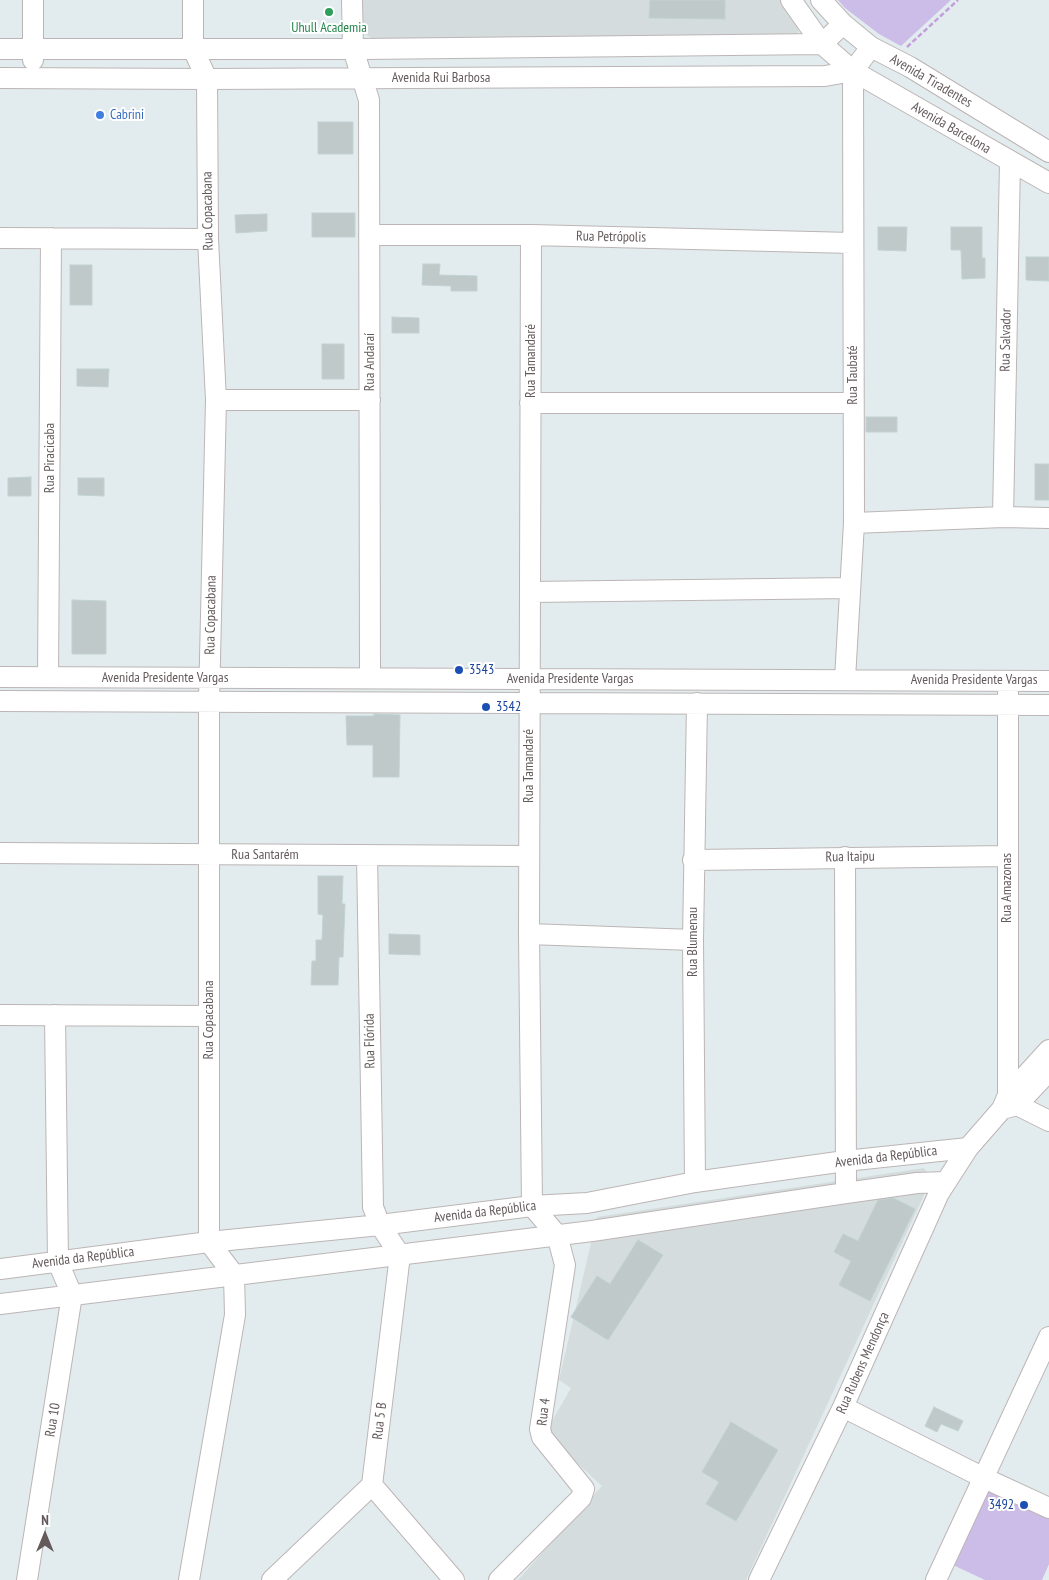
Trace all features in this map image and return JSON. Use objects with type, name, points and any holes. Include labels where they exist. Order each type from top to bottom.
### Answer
[{"type":"street","points":[[33,0],[33,78]]},
{"type":"street","points":[[193,0],[193,49],[207,80]]},
{"type":"street","name":"Rua Andaraí","points":[[352,0],[353,49],[361,78],[370,100],[370,678]]},
{"type":"street","points":[[791,0],[822,44],[853,71],[870,47]]},
{"type":"street","name":"Avenida Tiradentes","points":[[821,0],[843,24],[870,47],[892,58],[1049,152]]},
{"type":"street","points":[[0,49],[353,49],[822,44],[843,24]]},
{"type":"street","name":"Avenida Rui Barbosa","points":[[0,78],[207,80],[825,76],[853,71]]},
{"type":"street","name":"Avenida Barcelona","points":[[853,71],[1049,183]]},
{"type":"street","name":"Rua Taubaté","points":[[845,679],[854,524],[853,71]]},
{"type":"street","name":"Rua Copacabana","points":[[207,80],[208,239],[216,400],[209,678],[209,1242]]},
{"type":"street","name":"Rua Salvador","points":[[1003,517],[1010,162]]},
{"type":"street","name":"Rua Petrópolis","points":[[370,235],[531,235],[852,243]]},
{"type":"street","name":"Rua Tamandaré","points":[[531,235],[529,934],[532,1206]]},
{"type":"street","points":[[0,238],[208,239]]},
{"type":"street","name":"Rua Piracicaba","points":[[48,677],[51,238]]},
{"type":"street","points":[[216,400],[370,400]]},
{"type":"street","points":[[530,403],[853,403]]},
{"type":"street","points":[[854,524],[1003,517],[1049,518]]},
{"type":"street","points":[[530,592],[850,588]]},
{"type":"street","name":"Avenida Presidente Vargas","points":[[0,677],[1049,681]]},
{"type":"street","name":"Rua Amazonas","points":[[1008,681],[1009,1103]]},
{"type":"street","name":"Avenida Presidente Vargas","points":[[0,702],[529,702],[1049,705]]},
{"type":"street","name":"Rua Blumenau","points":[[695,1182],[693,940],[697,703]]},
{"type":"street","name":"Rua Santarém","points":[[0,853],[529,856]]},
{"type":"street","name":"Rua Flórida","points":[[367,855],[373,1207],[380,1225]]},
{"type":"street","name":"Rua Itaipu","points":[[694,860],[1007,856]]},
{"type":"street","points":[[845,857],[846,1193]]},
{"type":"street","points":[[529,934],[693,940]]},
{"type":"street","points":[[0,1015],[209,1016]]},
{"type":"street","points":[[55,1015],[58,1262],[72,1295]]},
{"type":"street","points":[[1009,1103],[1049,1050]]},
{"type":"street","points":[[1009,1103],[1049,1071]]},
{"type":"street","points":[[1009,1103],[1049,1121]]},
{"type":"street","name":"Rua Rubens Mendonça","points":[[759,1580],[843,1407],[939,1193],[968,1148],[1009,1103]]},
{"type":"street","name":"Avenida da República","points":[[0,1269],[209,1242],[380,1225],[532,1206],[587,1203],[695,1182],[845,1161],[968,1148]]},
{"type":"street","points":[[0,1304],[557,1235],[917,1183],[946,1182]]},
{"type":"street","name":"Rua 4","points":[[499,1580],[581,1498],[584,1489],[542,1437],[540,1429],[565,1265],[557,1235],[532,1206]]},
{"type":"street","points":[[380,1225],[400,1255]]},
{"type":"street","points":[[189,1580],[235,1315],[234,1275],[209,1242]]},
{"type":"street","name":"Rua 5 B","points":[[372,1485],[400,1255]]},
{"type":"street","name":"Rua 10","points":[[27,1580],[72,1295]]},
{"type":"street","points":[[936,1580],[1049,1337]]},
{"type":"street","points":[[843,1407],[984,1478],[1049,1508]]},
{"type":"street","points":[[272,1580],[372,1485],[454,1580]]},
{"type":"path","points":[[892,58],[958,0]]},
{"type":"shaded area","points":[[363,0],[785,0],[799,31],[794,38],[378,42],[363,33]]},
{"type":"shaded area","points":[[838,0],[951,0],[901,46],[879,34],[845,8]]},
{"type":"shaded area","points":[[924,1168],[931,1180],[746,1580],[518,1580],[602,1486],[545,1433],[571,1388],[559,1380],[597,1217]]},
{"type":"shaded area","points":[[989,1488],[1049,1515],[1049,1564],[1042,1580],[985,1580],[953,1565]]},
{"type":"building","points":[[650,0],[725,0],[725,19],[649,18]]},
{"type":"building","points":[[318,122],[353,122],[353,154],[318,154]]},
{"type":"building","points":[[312,213],[355,213],[355,237],[312,237]]},
{"type":"building","points":[[267,214],[267,231],[236,233],[235,215]]},
{"type":"building","points":[[878,227],[907,227],[906,251],[878,250]]},
{"type":"building","points":[[951,227],[982,227],[982,258],[985,258],[985,278],[962,279],[961,250],[951,250]]},
{"type":"building","points":[[1026,257],[1049,257],[1049,281],[1026,280]]},
{"type":"building","points":[[423,264],[440,264],[439,275],[477,276],[477,291],[451,291],[451,286],[422,285]]},
{"type":"building","points":[[70,265],[92,265],[92,305],[70,305]]},
{"type":"building","points":[[392,317],[419,318],[419,333],[392,333]]},
{"type":"building","points":[[322,344],[344,344],[344,379],[322,379]]},
{"type":"building","points":[[77,369],[109,369],[108,387],[77,386]]},
{"type":"building","points":[[866,417],[897,417],[897,432],[866,432]]},
{"type":"building","points":[[1035,464],[1049,464],[1049,500],[1035,500]]},
{"type":"building","points":[[31,477],[31,496],[8,496],[8,478]]},
{"type":"building","points":[[78,478],[104,478],[104,496],[78,495]]},
{"type":"building","points":[[72,600],[106,601],[106,654],[72,654]]},
{"type":"building","points":[[374,714],[400,715],[399,777],[373,777],[373,745],[347,745],[346,716],[374,716]]},
{"type":"building","points":[[318,876],[343,876],[342,904],[345,904],[343,957],[339,957],[338,985],[311,985],[312,961],[316,961],[316,940],[322,940],[323,915],[318,914]]},
{"type":"building","points":[[389,934],[420,935],[420,955],[389,954]]},
{"type":"building","points":[[893,1198],[915,1209],[870,1301],[839,1285],[851,1261],[834,1252],[843,1234],[858,1241],[878,1200]]},
{"type":"building","points":[[638,1240],[663,1255],[608,1340],[571,1317],[597,1276],[610,1284]]},
{"type":"building","points":[[934,1407],[963,1421],[958,1431],[941,1424],[937,1432],[925,1426]]},
{"type":"building","points":[[731,1422],[778,1450],[736,1521],[706,1504],[719,1482],[702,1472]]},
{"type":"place","name":"Uhull Academia","points":[[329,12]]},
{"type":"place","name":"Cabrini","points":[[100,115]]},
{"type":"place","name":"3543","points":[[459,670]]},
{"type":"place","name":"3542","points":[[486,707]]},
{"type":"place","name":"3492","points":[[1024,1505]]}]
